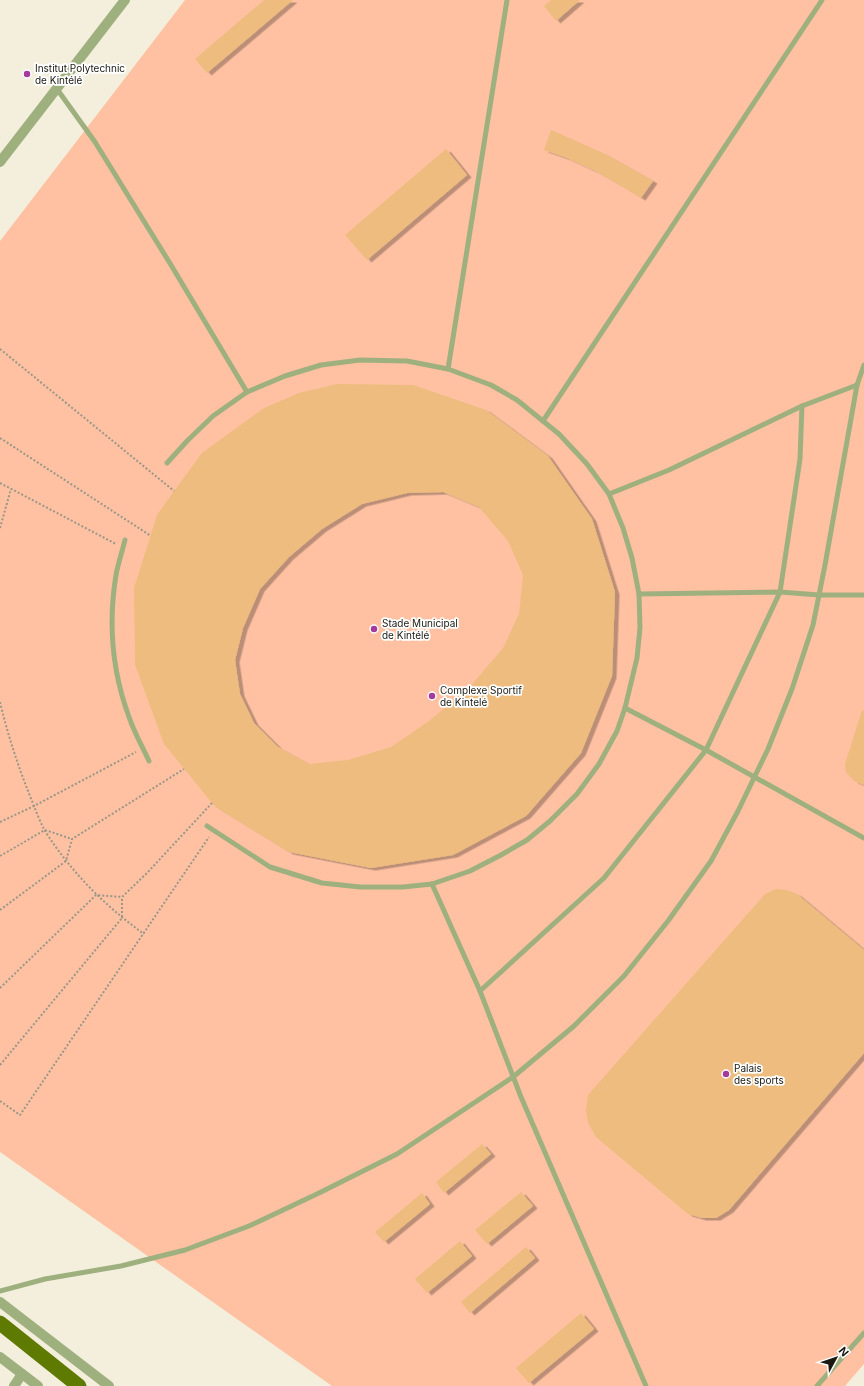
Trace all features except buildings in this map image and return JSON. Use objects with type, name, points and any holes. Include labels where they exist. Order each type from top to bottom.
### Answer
[{"type":"main road","points":[[0,1323],[79,1386]]},
{"type":"street","points":[[0,162],[125,0]]},
{"type":"street","points":[[0,1302],[109,1386]]},
{"type":"street","points":[[0,1357],[38,1386]]},
{"type":"street","points":[[14,1386],[22,1374]]},
{"type":"lane","points":[[448,369],[506,0]]},
{"type":"lane","points":[[544,421],[822,0]]},
{"type":"lane","points":[[57,89],[95,142],[247,392]]},
{"type":"lane","points":[[167,463],[213,416],[247,392],[285,376],[340,361],[383,359],[407,361],[448,369],[491,385],[517,400],[544,421],[573,447],[609,494],[623,528],[632,558],[639,594],[640,628],[637,658],[625,708],[617,731],[599,764],[577,794],[550,821],[526,840],[501,855],[470,871],[432,884],[403,887],[360,887],[322,883],[270,867],[207,826]]},
{"type":"lane","points":[[0,1291],[45,1279],[121,1266],[178,1251],[249,1226],[397,1154],[513,1077],[574,1026],[624,976],[668,921],[711,860],[738,811],[768,749],[792,689],[813,625],[857,385],[864,365]]},
{"type":"lane","points":[[609,494],[669,470],[802,406],[857,385]]},
{"type":"lane","points":[[480,991],[604,878],[706,750],[780,592],[800,459],[802,406]]},
{"type":"lane","points":[[125,540],[116,574],[113,607],[112,637],[115,666],[128,715],[149,761]]},
{"type":"lane","points":[[639,594],[780,592],[819,595],[864,595]]},
{"type":"lane","points":[[625,708],[706,750],[864,838]]},
{"type":"lane","points":[[432,884],[480,991],[513,1077],[646,1386]]},
{"type":"lane","points":[[818,1386],[864,1333]]},
{"type":"path","points":[[0,349],[174,491]]},
{"type":"path","points":[[0,438],[151,536]]},
{"type":"path","points":[[0,483],[123,548]]},
{"type":"path","points":[[0,528],[11,489]]},
{"type":"path","points":[[0,702],[24,781],[45,830],[66,861],[96,895],[122,918],[144,934]]},
{"type":"path","points":[[0,822],[34,806],[143,748]]},
{"type":"path","points":[[0,910],[66,861],[72,839],[184,768]]},
{"type":"path","points":[[0,1065],[122,918],[122,897],[147,873],[212,803]]},
{"type":"path","points":[[0,856],[45,830],[72,839]]},
{"type":"path","points":[[0,1101],[20,1115],[213,830]]},
{"type":"path","points":[[0,988],[96,895],[122,897]]},
{"type":"shaded area","name":"Complexe Sportif de Kintelé","points":[[185,0],[864,0],[864,1364],[845,1386],[332,1386],[0,1152],[0,241]]},
{"type":"place","name":"Institut Polytechnic de Kintélé","points":[[27,74]]},
{"type":"place","name":"Stade Municipal de Kintélé","points":[[374,629]]},
{"type":"place","name":"Complexe Sportif de Kintelé","points":[[432,696]]},
{"type":"place","name":"Palais des sports","points":[[726,1074]]}]
